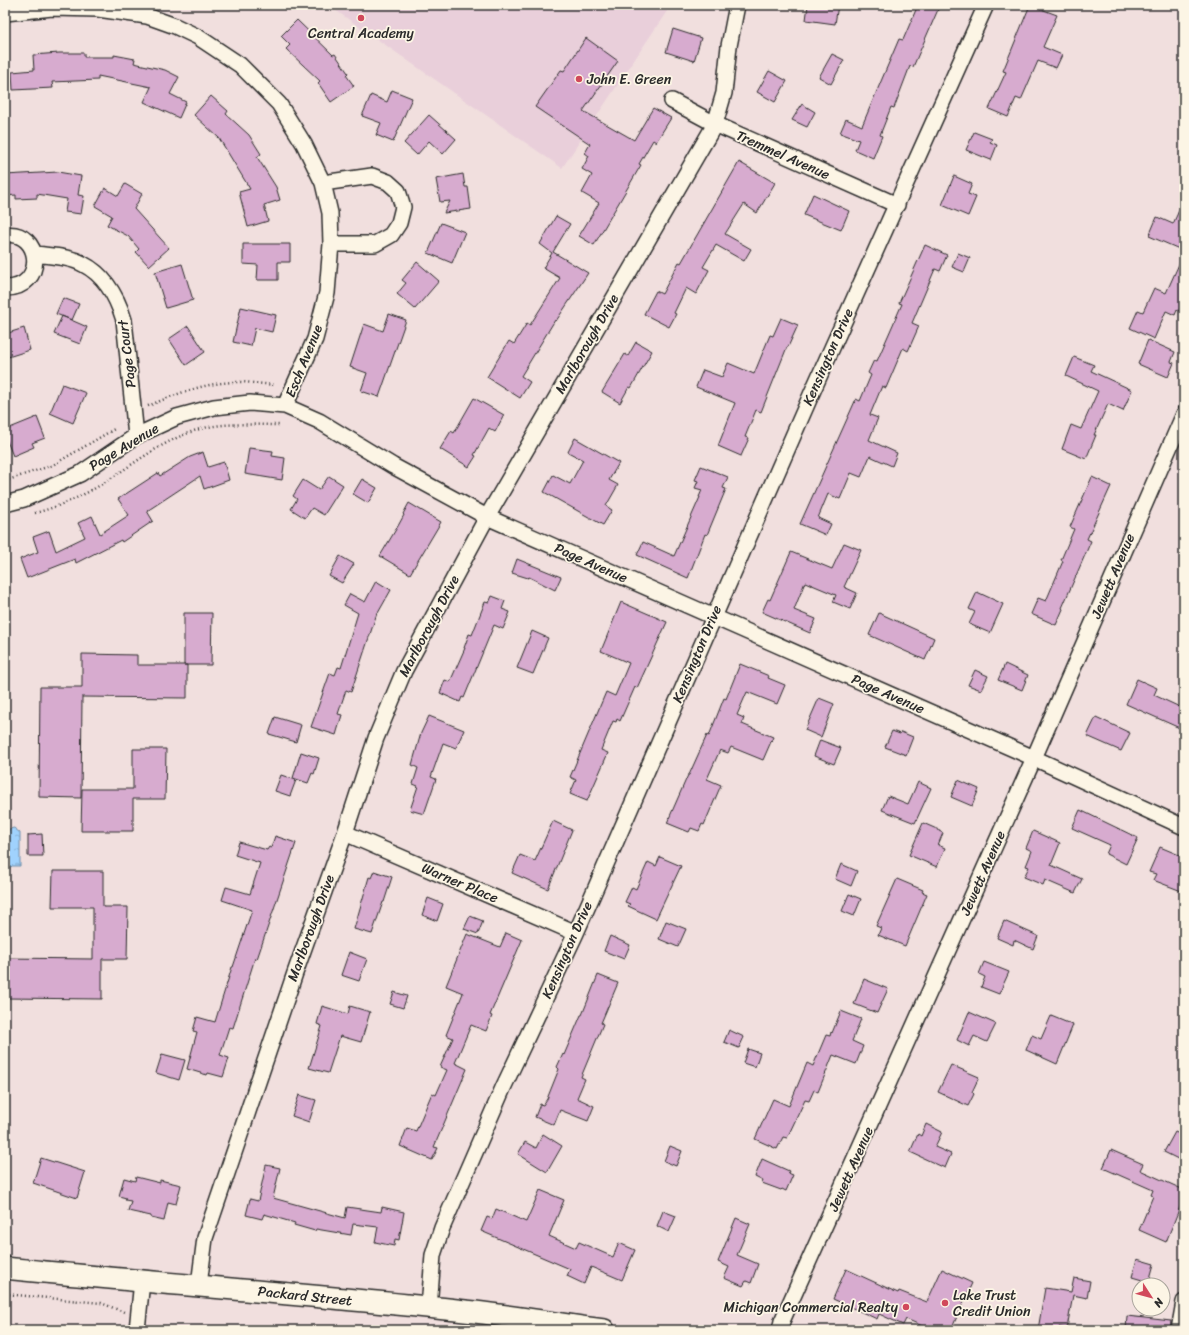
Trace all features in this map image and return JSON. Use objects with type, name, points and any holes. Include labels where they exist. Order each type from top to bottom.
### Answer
[{"type":"main road","name":"Packard Street","points":[[5,1268],[199,1285],[483,1313],[604,1330]]},
{"type":"street","name":"Marlborough Drive","points":[[199,1285],[205,1238],[295,973],[345,833],[376,738],[404,671],[487,517],[715,124],[724,92],[729,46],[737,5]]},
{"type":"street","name":"Kensington Drive","points":[[429,1308],[432,1266],[437,1242],[504,1088],[576,932],[814,388],[986,5]]},
{"type":"street","name":"Esch Avenue","points":[[5,13],[52,7],[98,9],[147,16],[175,26],[198,37],[240,65],[279,104],[304,144],[323,183],[330,213],[327,293],[315,339],[285,406]]},
{"type":"street","name":"Tremmel Avenue","points":[[672,101],[715,124],[897,205]]},
{"type":"street","points":[[323,183],[372,176],[388,182],[398,191],[403,207],[399,222],[391,236],[375,244],[330,244]]},
{"type":"street","points":[[5,235],[18,236],[26,240],[35,254],[36,264],[28,280],[21,285],[12,288],[5,288]]},
{"type":"street","name":"Page Court","points":[[35,254],[60,257],[82,263],[100,276],[111,289],[119,303],[124,320],[136,436]]},
{"type":"street","name":"Page Avenue","points":[[5,504],[24,499],[80,474],[136,436],[177,417],[214,407],[250,403],[285,406],[319,421],[394,466],[487,517],[1034,758],[1184,827]]},
{"type":"street","name":"Jewett Avenue","points":[[780,1330],[782,1321],[1034,758],[1184,414]]},
{"type":"street","name":"Warner Place","points":[[345,833],[576,932]]},
{"type":"street","points":[[137,1330],[142,1281]]},
{"type":"street","points":[[1179,1330],[1184,1302]]},
{"type":"path","points":[[145,407],[175,394],[206,386],[235,382],[276,385]]},
{"type":"path","points":[[32,513],[71,501],[101,484],[168,441],[201,429],[229,424],[279,425]]},
{"type":"path","points":[[5,481],[53,465],[116,428]]},
{"type":"path","points":[[5,1294],[101,1303],[128,1313]]},
{"type":"shaded area","points":[[328,5],[671,5],[562,168]]},
{"type":"water","points":[[14,828],[20,833],[20,866],[12,866],[8,870],[5,870],[5,834],[9,829]]},
{"type":"building","points":[[808,5],[838,5],[835,24],[806,20]]},
{"type":"building","points":[[918,5],[940,5],[913,67],[910,66],[894,108],[891,107],[873,158],[855,150],[859,140],[840,133],[846,119],[862,126],[899,39],[903,40]]},
{"type":"building","points":[[1030,5],[1057,15],[1043,47],[1062,55],[1056,68],[1038,61],[1021,100],[1016,98],[1008,117],[989,109],[1006,72],[1003,71]]},
{"type":"building","points":[[297,20],[333,55],[335,54],[348,73],[346,75],[354,86],[331,102],[318,83],[320,81],[286,49],[290,45],[281,36]]},
{"type":"building","points":[[673,29],[701,38],[694,61],[666,52]]},
{"type":"building","points":[[586,38],[618,61],[583,111],[634,140],[653,108],[671,118],[656,142],[653,140],[639,164],[641,165],[594,245],[579,236],[599,203],[582,193],[592,175],[582,169],[589,156],[585,153],[590,144],[535,107],[561,70],[564,71]]},
{"type":"building","points":[[84,53],[84,57],[114,57],[114,55],[135,59],[134,63],[165,70],[179,77],[170,94],[186,102],[179,118],[144,102],[151,87],[98,76],[98,80],[52,82],[53,88],[13,90],[12,72],[34,70],[33,55]]},
{"type":"building","points":[[832,54],[844,60],[831,84],[819,77]]},
{"type":"building","points":[[769,71],[787,81],[775,102],[757,92]]},
{"type":"building","points":[[392,90],[412,98],[393,142],[376,135],[381,123],[362,116],[371,95],[387,102]]},
{"type":"building","points":[[211,96],[228,111],[226,114],[249,135],[261,154],[257,157],[276,187],[280,200],[264,205],[268,221],[248,227],[239,192],[250,189],[219,138],[194,115]]},
{"type":"building","points":[[802,104],[815,112],[807,127],[792,120]]},
{"type":"building","points":[[429,115],[456,139],[443,154],[429,141],[417,155],[404,143]]},
{"type":"building","points":[[974,132],[992,139],[990,142],[997,145],[991,160],[966,150]]},
{"type":"building","points":[[739,162],[775,183],[757,213],[744,204],[725,234],[751,249],[744,261],[716,245],[703,267],[709,270],[696,294],[686,288],[674,313],[676,314],[669,327],[644,314],[656,291],[662,294],[679,262],[681,263]]},
{"type":"building","points":[[58,172],[81,176],[78,195],[84,196],[81,214],[65,212],[67,199],[37,194],[37,198],[16,199],[16,195],[5,196],[5,175]]},
{"type":"building","points":[[463,174],[465,187],[468,187],[471,209],[444,213],[450,201],[440,202],[436,179]]},
{"type":"building","points":[[954,176],[972,184],[968,194],[976,197],[968,216],[942,205]]},
{"type":"building","points":[[125,184],[142,194],[134,209],[169,248],[149,266],[136,252],[139,249],[128,236],[107,225],[112,216],[95,206],[105,188],[118,196]]},
{"type":"building","points":[[813,194],[849,211],[841,230],[804,215]]},
{"type":"building","points":[[1184,199],[1184,251],[1149,236],[1157,217],[1173,224]]},
{"type":"building","points":[[556,216],[570,224],[553,252],[588,273],[556,321],[555,320],[521,376],[530,382],[520,398],[487,377],[509,341],[514,344],[527,323],[530,325],[560,278],[543,268],[552,253],[540,244]]},
{"type":"building","points":[[441,223],[465,232],[452,263],[428,253]]},
{"type":"building","points":[[243,244],[290,244],[290,262],[278,262],[278,280],[257,280],[258,265],[243,264]]},
{"type":"building","points":[[925,245],[947,255],[940,271],[935,269],[912,323],[919,326],[908,351],[903,348],[886,388],[882,386],[870,415],[878,418],[869,440],[897,453],[892,466],[870,456],[861,477],[851,473],[840,499],[828,494],[818,518],[831,524],[826,535],[800,524],[856,399],[860,401],[871,375],[868,373],[874,360],[877,361],[902,304],[899,303]]},
{"type":"building","points":[[958,253],[970,258],[964,272],[952,267]]},
{"type":"building","points":[[1184,253],[1184,300],[1179,311],[1177,310],[1175,315],[1166,311],[1154,339],[1130,328],[1138,310],[1143,312],[1154,288],[1166,293]]},
{"type":"building","points":[[417,262],[439,281],[415,309],[397,294],[406,283],[402,280]]},
{"type":"building","points":[[182,264],[193,300],[166,308],[155,272]]},
{"type":"building","points":[[63,298],[79,304],[72,320],[56,314]]},
{"type":"building","points":[[241,307],[276,315],[272,332],[255,328],[251,346],[233,342]]},
{"type":"building","points":[[389,314],[406,320],[379,397],[361,391],[367,373],[350,367],[364,324],[383,331]]},
{"type":"building","points":[[62,316],[87,327],[80,344],[54,334]]},
{"type":"building","points":[[781,318],[798,325],[787,347],[761,412],[756,410],[745,437],[749,438],[741,456],[718,446],[735,403],[696,387],[703,370],[722,377],[728,363],[754,374],[770,335],[773,336]]},
{"type":"building","points":[[188,326],[205,352],[186,365],[169,339]]},
{"type":"building","points":[[24,328],[30,350],[5,358],[5,334]]},
{"type":"building","points":[[1148,340],[1175,352],[1171,362],[1174,363],[1168,377],[1138,364]]},
{"type":"building","points":[[636,342],[652,351],[631,388],[629,387],[620,403],[602,392],[625,354],[628,356]]},
{"type":"building","points":[[1074,357],[1094,365],[1091,371],[1132,390],[1123,411],[1108,404],[1094,435],[1096,435],[1086,459],[1062,449],[1071,425],[1081,429],[1098,391],[1066,376]]},
{"type":"building","points":[[62,384],[86,393],[73,423],[50,413]]},
{"type":"building","points":[[474,398],[504,415],[495,432],[489,428],[474,455],[476,456],[469,467],[440,449],[451,431],[454,433]]},
{"type":"building","points":[[37,417],[45,438],[32,443],[34,447],[13,456],[5,436],[5,430]]},
{"type":"building","points":[[575,438],[619,463],[609,480],[618,485],[606,506],[612,510],[603,525],[544,492],[553,475],[570,484],[583,460],[568,452]]},
{"type":"building","points":[[249,448],[273,451],[272,456],[285,458],[282,480],[245,474]]},
{"type":"building","points":[[203,452],[208,467],[224,462],[229,480],[204,489],[200,476],[147,511],[153,521],[122,542],[121,540],[76,563],[75,559],[27,578],[20,559],[38,552],[33,537],[49,531],[56,551],[85,537],[78,523],[92,516],[100,534],[129,515],[118,499],[158,473],[160,476],[190,457]]},
{"type":"building","points":[[701,466],[728,477],[723,488],[726,489],[707,535],[705,534],[688,578],[637,555],[643,542],[674,556],[700,497],[702,490],[695,488],[698,481],[695,480]]},
{"type":"building","points":[[329,476],[343,485],[324,515],[312,508],[305,518],[291,509],[297,499],[293,496],[303,480],[319,490]]},
{"type":"building","points":[[1092,477],[1111,486],[1087,539],[1091,541],[1056,625],[1031,614],[1038,598],[1046,601],[1063,561],[1061,560],[1074,529],[1070,527]]},
{"type":"building","points":[[362,479],[377,488],[368,503],[353,494]]},
{"type":"building","points":[[409,503],[441,522],[410,574],[380,556],[398,526]]},
{"type":"building","points":[[844,543],[861,550],[844,587],[857,593],[850,609],[833,602],[836,595],[805,582],[794,610],[816,619],[810,633],[762,612],[768,599],[770,600],[791,552],[832,569]]},
{"type":"building","points":[[340,556],[354,564],[342,583],[329,576]]},
{"type":"building","points":[[517,559],[561,577],[555,590],[529,577],[528,578],[512,573]]},
{"type":"building","points":[[376,581],[391,590],[377,613],[351,692],[346,690],[338,714],[342,715],[336,735],[311,727],[330,673],[335,675],[338,667],[341,668],[358,613],[344,605],[350,594],[365,602]]},
{"type":"building","points":[[977,592],[1003,604],[990,633],[969,624],[975,612],[969,609]]},
{"type":"building","points":[[492,596],[505,601],[502,609],[510,612],[503,629],[494,625],[464,698],[462,697],[460,702],[440,693],[445,680],[450,682],[465,648],[469,634],[472,635],[485,602],[489,603]]},
{"type":"building","points":[[621,602],[667,622],[637,688],[635,687],[620,721],[617,719],[616,722],[613,721],[601,750],[608,753],[587,801],[570,794],[576,780],[570,777],[606,692],[615,696],[629,663],[601,651]]},
{"type":"building","points":[[184,613],[212,613],[211,665],[184,665]]},
{"type":"building","points":[[879,613],[934,638],[925,660],[869,635]]},
{"type":"building","points":[[532,631],[548,638],[533,674],[517,668]]},
{"type":"building","points":[[82,654],[137,655],[137,665],[187,665],[187,698],[82,697],[81,798],[39,797],[40,687],[82,687]]},
{"type":"building","points":[[740,664],[769,676],[768,678],[785,685],[777,704],[747,692],[737,715],[744,718],[742,724],[773,737],[763,760],[731,747],[728,753],[720,750],[707,779],[721,785],[704,825],[702,824],[699,831],[691,828],[689,832],[667,823],[707,735],[709,736],[724,698],[726,699]]},
{"type":"building","points":[[1005,664],[1028,675],[1022,690],[998,680]]},
{"type":"building","points":[[975,670],[988,676],[981,690],[968,685]]},
{"type":"building","points":[[1137,679],[1157,688],[1154,695],[1184,709],[1184,730],[1126,704]]},
{"type":"building","points":[[819,698],[834,704],[821,737],[805,730]]},
{"type":"building","points":[[429,716],[464,730],[456,748],[443,743],[431,777],[436,779],[424,814],[410,810],[418,786],[413,784],[418,768],[412,765],[421,733]]},
{"type":"building","points":[[275,717],[301,725],[296,742],[269,734]]},
{"type":"building","points":[[1096,717],[1130,733],[1121,751],[1087,736]]},
{"type":"building","points":[[892,731],[900,734],[901,732],[913,737],[906,755],[885,747]]},
{"type":"building","points":[[820,740],[841,748],[834,764],[814,756]]},
{"type":"building","points":[[133,749],[166,749],[165,799],[133,799],[133,831],[81,831],[82,789],[133,789]]},
{"type":"building","points":[[301,752],[319,758],[314,774],[312,773],[308,783],[293,778]]},
{"type":"building","points":[[281,775],[296,780],[290,796],[275,791]]},
{"type":"building","points":[[958,780],[979,789],[972,806],[951,797]]},
{"type":"building","points":[[918,782],[931,788],[915,823],[882,810],[888,796],[908,804]]},
{"type":"building","points":[[1080,810],[1138,838],[1126,864],[1106,854],[1110,845],[1072,828]]},
{"type":"building","points":[[553,821],[572,830],[548,889],[512,873],[520,855],[535,861]]},
{"type":"building","points":[[923,823],[943,833],[938,845],[945,848],[937,867],[909,855]]},
{"type":"building","points":[[1033,831],[1060,843],[1051,865],[1082,879],[1075,893],[1045,880],[1043,885],[1024,877],[1029,867],[1026,866],[1032,851],[1026,848]]},
{"type":"building","points":[[42,834],[43,856],[28,856],[28,835]]},
{"type":"building","points":[[275,836],[296,843],[257,959],[255,958],[233,1028],[229,1027],[220,1055],[229,1058],[223,1077],[208,1073],[207,1075],[187,1069],[197,1032],[193,1031],[197,1017],[215,1022],[252,910],[222,900],[226,887],[250,894],[260,863],[235,855],[239,842],[267,850],[269,847],[271,848]]},
{"type":"building","points":[[1160,847],[1184,857],[1184,892],[1153,880],[1156,874],[1149,872]]},
{"type":"building","points":[[660,857],[681,866],[656,919],[628,906],[630,904],[625,902],[632,887],[636,889],[648,862],[656,866]]},
{"type":"building","points":[[841,864],[857,871],[851,886],[835,879]]},
{"type":"building","points":[[53,871],[103,871],[103,907],[128,907],[127,959],[102,959],[102,999],[5,998],[5,958],[93,959],[93,907],[52,907]]},
{"type":"building","points":[[374,871],[392,877],[372,934],[354,929],[369,877],[371,878]]},
{"type":"building","points":[[897,879],[923,890],[922,892],[927,894],[905,946],[878,935],[881,928],[876,926]]},
{"type":"building","points":[[849,894],[861,899],[854,916],[842,911]]},
{"type":"building","points":[[428,898],[443,904],[437,921],[422,915]]},
{"type":"building","points":[[470,916],[483,921],[478,934],[464,929]]},
{"type":"building","points":[[666,921],[686,929],[678,947],[659,939]]},
{"type":"building","points":[[1004,921],[1038,936],[1033,949],[1014,940],[1013,945],[997,938]]},
{"type":"building","points":[[506,933],[522,940],[490,1015],[492,1016],[486,1031],[471,1025],[455,1063],[467,1069],[434,1147],[438,1148],[432,1160],[400,1146],[407,1128],[416,1131],[432,1093],[436,1095],[447,1070],[440,1067],[453,1038],[446,1035],[463,993],[446,986],[467,934],[500,947]]},
{"type":"building","points":[[610,936],[630,945],[624,959],[604,951]]},
{"type":"building","points":[[349,952],[367,959],[359,981],[341,975]]},
{"type":"building","points":[[984,962],[1009,972],[999,994],[981,987],[985,977],[979,974]]},
{"type":"building","points":[[598,975],[618,983],[581,1077],[585,1079],[577,1098],[594,1106],[588,1121],[560,1110],[554,1125],[535,1117],[540,1104],[543,1105],[547,1099],[559,1069],[557,1067],[582,1015]]},
{"type":"building","points":[[864,979],[888,989],[877,1013],[854,1004]]},
{"type":"building","points":[[394,992],[407,996],[403,1008],[390,1004]]},
{"type":"building","points":[[322,1006],[348,1014],[350,1006],[370,1012],[361,1042],[340,1036],[328,1073],[309,1068],[322,1026],[317,1024]]},
{"type":"building","points":[[841,1011],[861,1019],[852,1041],[863,1046],[856,1064],[833,1055],[818,1092],[814,1090],[809,1101],[805,1100],[787,1138],[783,1137],[777,1149],[755,1139],[773,1099],[789,1106],[807,1063],[813,1066],[826,1035],[830,1036],[831,1032],[832,1033]]},
{"type":"building","points":[[969,1012],[996,1024],[987,1042],[974,1036],[969,1046],[957,1040]]},
{"type":"building","points":[[1051,1016],[1073,1025],[1057,1064],[1026,1050],[1032,1035],[1041,1039]]},
{"type":"building","points":[[729,1030],[744,1037],[739,1048],[724,1042]]},
{"type":"building","points":[[748,1049],[760,1053],[755,1067],[743,1063]]},
{"type":"building","points":[[162,1054],[185,1060],[179,1080],[156,1073]]},
{"type":"building","points":[[951,1065],[979,1077],[972,1092],[974,1094],[968,1106],[938,1092]]},
{"type":"building","points":[[299,1095],[316,1100],[309,1122],[292,1116]]},
{"type":"building","points":[[926,1124],[942,1132],[935,1147],[951,1154],[945,1168],[910,1152],[918,1134],[921,1136]]},
{"type":"building","points":[[1175,1132],[1184,1136],[1184,1162],[1164,1152]]},
{"type":"building","points":[[543,1134],[562,1146],[547,1172],[518,1154],[525,1142],[536,1148]]},
{"type":"building","points":[[670,1146],[682,1151],[676,1166],[664,1161]]},
{"type":"building","points":[[1111,1150],[1143,1164],[1140,1170],[1184,1190],[1184,1197],[1166,1242],[1139,1230],[1153,1196],[1151,1195],[1153,1190],[1103,1168]]},
{"type":"building","points":[[41,1158],[85,1172],[77,1198],[33,1183]]},
{"type":"building","points":[[762,1159],[789,1171],[788,1173],[793,1175],[786,1191],[762,1183],[763,1181],[755,1177]]},
{"type":"building","points":[[266,1165],[280,1168],[273,1198],[345,1218],[347,1207],[381,1212],[382,1207],[404,1212],[399,1240],[395,1239],[394,1246],[375,1242],[378,1227],[353,1224],[351,1235],[316,1229],[315,1231],[294,1225],[295,1223],[264,1214],[262,1219],[246,1215],[250,1199],[258,1201]]},
{"type":"building","points":[[136,1177],[160,1183],[160,1180],[181,1185],[176,1204],[168,1202],[164,1221],[151,1218],[151,1216],[128,1211],[131,1201],[125,1200],[126,1198],[119,1196],[124,1178],[135,1181]]},
{"type":"building","points":[[540,1190],[564,1200],[549,1236],[576,1248],[579,1242],[613,1257],[619,1243],[635,1250],[622,1280],[591,1267],[584,1284],[567,1276],[570,1269],[481,1231],[487,1217],[492,1219],[496,1209],[526,1222]]},
{"type":"building","points":[[663,1211],[676,1216],[669,1232],[657,1226]]},
{"type":"building","points":[[736,1218],[750,1224],[737,1255],[758,1264],[751,1283],[746,1281],[743,1286],[724,1278],[729,1267],[718,1262]]},
{"type":"building","points":[[1137,1259],[1154,1264],[1150,1277],[1132,1277]]},
{"type":"building","points":[[846,1269],[898,1293],[899,1291],[927,1302],[942,1269],[972,1283],[951,1330],[932,1330],[906,1319],[903,1325],[879,1314],[877,1319],[833,1299]]},
{"type":"building","points":[[1074,1278],[1090,1281],[1087,1298],[1073,1295],[1067,1328],[1059,1327],[1058,1330],[1038,1330],[1045,1288],[1071,1292]]},
{"type":"building","points":[[1127,1316],[1171,1321],[1170,1330],[1126,1330]]},
{"type":"place","name":"Central Academy","points":[[361,18]]},
{"type":"place","name":"John E. Green","points":[[579,79]]},
{"type":"place","name":"Lake Trust Credit Union","points":[[945,1303]]},
{"type":"place","name":"Michigan Commercial Realty","points":[[906,1307]]}]
